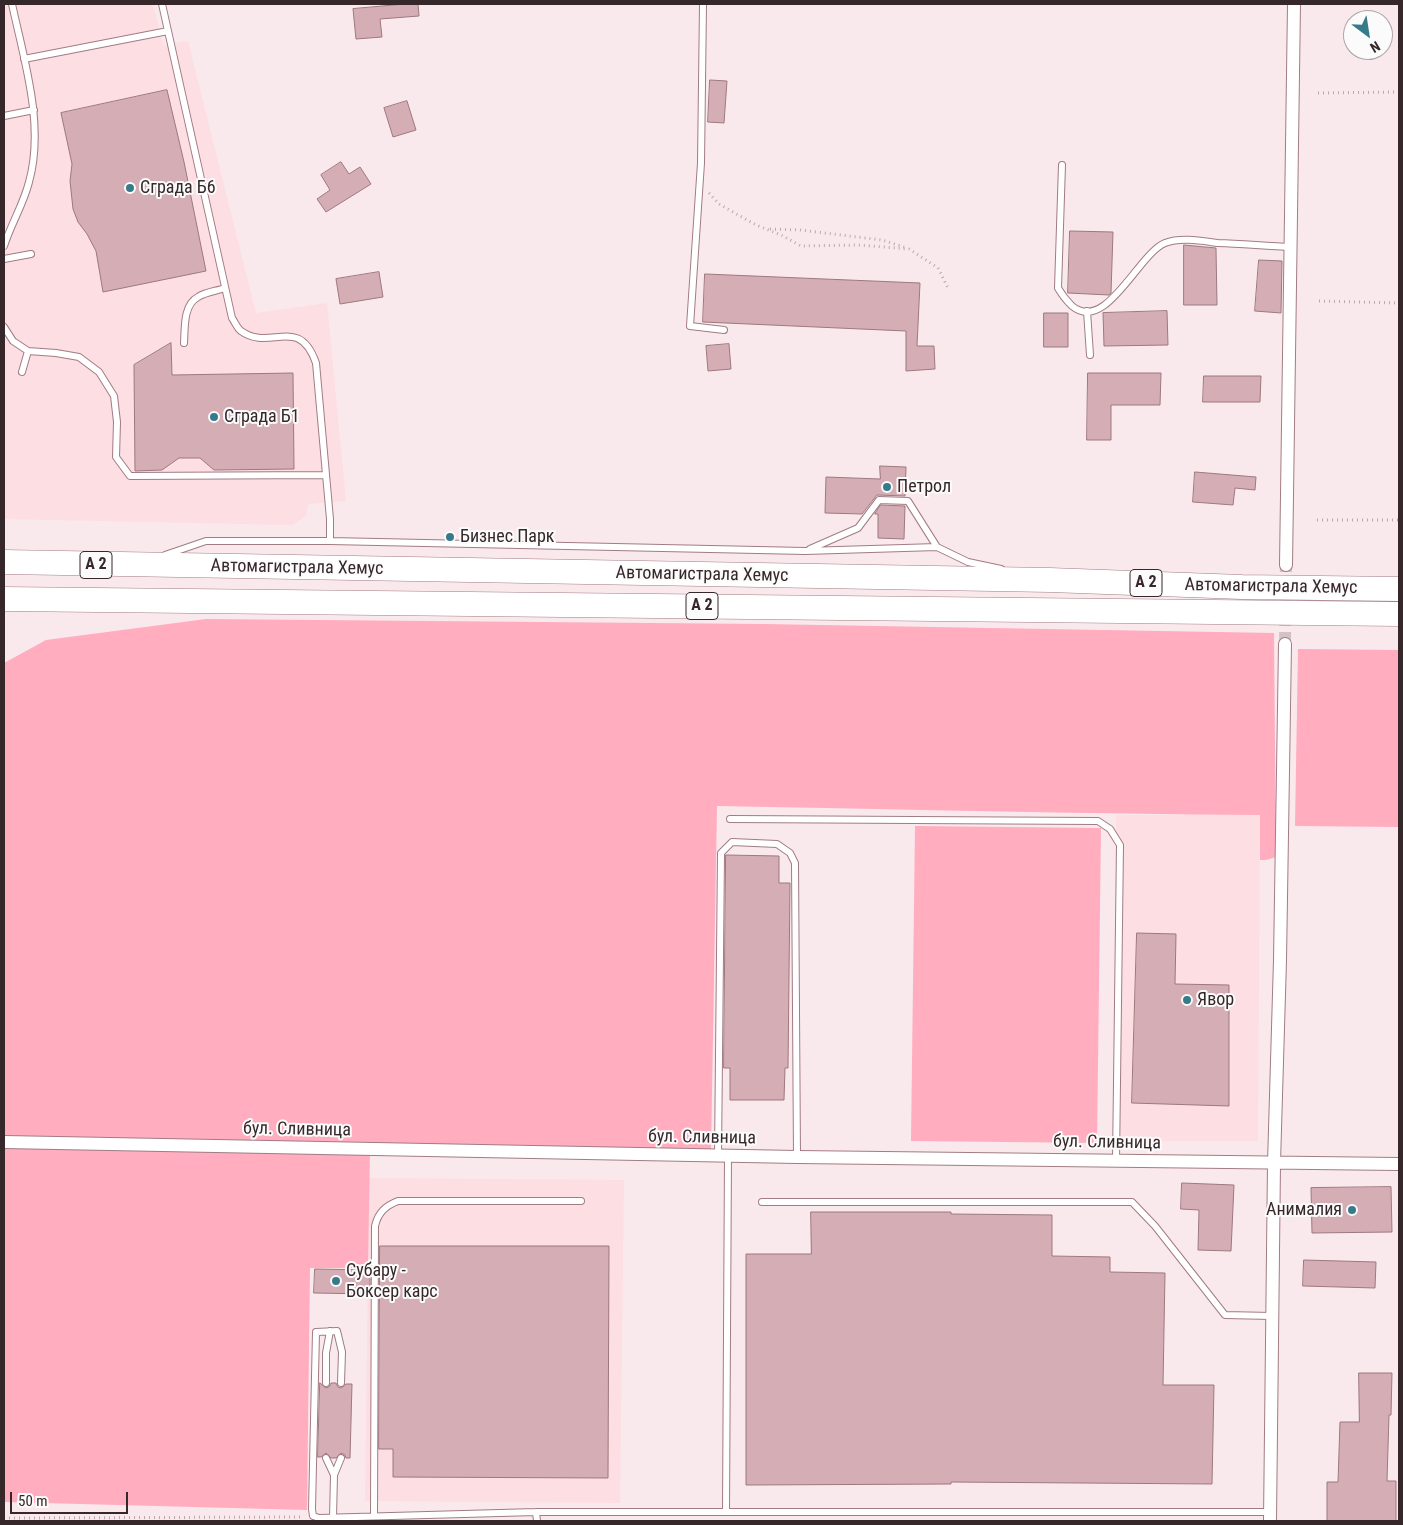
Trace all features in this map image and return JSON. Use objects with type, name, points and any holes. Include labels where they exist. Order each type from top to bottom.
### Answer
[{"type":"highway","points":[[4,546],[56,564]]},
{"type":"highway","name":"Автомагистрала Хемус","points":[[4,562],[136,566],[1050,580],[1242,587],[1399,589]]},
{"type":"highway","name":"Автомагистрала Хемус","points":[[4,599],[1399,614]]},
{"type":"street","points":[[1286,565],[1294,4]]},
{"type":"street","points":[[1270,1517],[1274,1162],[1280,960],[1285,644]]},
{"type":"street","name":"бул. Сливница","points":[[4,1142],[797,1157],[1399,1164]]},
{"type":"lane","points":[[4,246],[9,228],[29,182],[36,148],[34,110],[12,4]]},
{"type":"lane","points":[[162,4],[232,318],[240,330],[256,337],[294,337],[305,342],[311,350],[316,363],[330,519],[330,541]]},
{"type":"lane","points":[[703,4],[701,163],[690,326],[724,330]]},
{"type":"lane","points":[[24,59],[168,31]]},
{"type":"lane","points":[[4,116],[34,110]]},
{"type":"lane","points":[[1062,166],[1058,288],[1062,295],[1078,310],[1087,312],[1106,305],[1114,298],[1150,253],[1165,243],[1183,240],[1291,248]]},
{"type":"lane","points":[[4,259],[31,254]]},
{"type":"lane","points":[[184,342],[186,319],[190,305],[197,297],[225,288]]},
{"type":"lane","points":[[1087,312],[1090,355]]},
{"type":"lane","points":[[4,327],[13,341],[28,351],[79,357],[99,372],[114,396],[117,422],[116,457],[130,476],[326,475]]},
{"type":"lane","points":[[22,372],[28,351]]},
{"type":"lane","points":[[805,551],[858,528],[879,500],[908,501],[937,547]]},
{"type":"lane","points":[[136,566],[206,541],[330,541],[805,551],[937,547],[968,562],[1004,570]]},
{"type":"lane","points":[[1013,572],[1050,580]]},
{"type":"lane","points":[[730,819],[1098,821],[1110,829],[1120,845],[1116,1161]]},
{"type":"lane","points":[[726,1511],[721,853],[732,842],[777,844],[784,847],[790,853],[795,863],[797,1157]]},
{"type":"lane","points":[[374,1516],[375,1226],[377,1218],[389,1205],[398,1202],[581,1201]]},
{"type":"lane","points":[[762,1202],[1132,1202],[1155,1226],[1225,1315],[1272,1316]]},
{"type":"lane","points":[[326,1383],[326,1353],[330,1331]]},
{"type":"lane","points":[[341,1384],[342,1352],[337,1331],[316,1332],[312,1509],[313,1516],[319,1518],[374,1516],[415,1518],[536,1512],[726,1511],[1270,1517]]},
{"type":"lane","points":[[326,1458],[334,1475]]},
{"type":"lane","points":[[333,1518],[334,1475],[341,1458]]},
{"type":"lane","points":[[536,1512],[537,1521]]},
{"type":"path","points":[[1318,93],[1399,92]]},
{"type":"path","points":[[701,163],[706,189],[719,204],[801,246],[858,245],[909,249]]},
{"type":"path","points":[[767,229],[800,230],[882,240],[909,249],[938,268],[949,290]]},
{"type":"path","points":[[1319,301],[1399,303]]},
{"type":"path","points":[[1317,520],[1399,520]]},
{"type":"path","points":[[4,1518],[313,1516]]},
{"type":"shaded area","points":[[4,4],[153,4],[163,45],[188,41],[256,313],[327,303],[346,501],[308,504],[306,516],[292,525],[4,519]]},
{"type":"shaded area","points":[[206,619],[764,624],[1274,633],[1276,857],[1260,860],[1260,815],[717,806],[711,1150],[370,1150],[368,1268],[310,1268],[307,1510],[4,1502],[4,663],[46,640]]},
{"type":"shaded area","points":[[1298,649],[1399,650],[1399,827],[1295,826]]},
{"type":"shaded area","name":"Явор","points":[[1116,815],[1260,815],[1258,1141],[1114,1141]]},
{"type":"shaded area","points":[[915,826],[1101,828],[1097,1143],[911,1141]]},
{"type":"shaded area","points":[[369,1178],[624,1180],[620,1503],[365,1501]]},
{"type":"building","points":[[418,4],[419,16],[380,19],[382,37],[356,39],[353,9]]},
{"type":"building","points":[[710,80],[727,81],[724,123],[708,122]]},
{"type":"building","name":"Сграда Б6","points":[[167,90],[206,271],[103,292],[96,251],[78,222],[73,209],[70,181],[72,164],[61,113]]},
{"type":"building","points":[[407,101],[416,130],[393,137],[384,108]]},
{"type":"building","points":[[341,162],[349,174],[360,167],[371,184],[326,212],[317,199],[330,190],[321,175]]},
{"type":"building","points":[[1070,231],[1113,232],[1111,293],[1109,295],[1068,293]]},
{"type":"building","points":[[1184,245],[1216,248],[1217,305],[1184,305]]},
{"type":"building","points":[[1259,260],[1282,261],[1281,313],[1255,311]]},
{"type":"building","points":[[379,272],[383,297],[340,304],[336,279]]},
{"type":"building","points":[[705,274],[920,283],[917,346],[934,346],[935,369],[906,371],[906,331],[703,322]]},
{"type":"building","points":[[1167,311],[1168,345],[1104,346],[1103,313]]},
{"type":"building","points":[[1044,313],[1068,313],[1068,347],[1044,347]]},
{"type":"building","name":"Сграда Б1","points":[[171,343],[172,375],[293,373],[294,469],[214,470],[200,458],[179,458],[162,470],[135,471],[134,365]]},
{"type":"building","points":[[729,344],[731,369],[708,371],[706,346]]},
{"type":"building","points":[[1088,373],[1161,373],[1160,405],[1111,405],[1111,440],[1087,440]]},
{"type":"building","points":[[1204,376],[1261,376],[1260,402],[1203,402]]},
{"type":"building","points":[[880,466],[906,467],[905,496],[877,495],[862,514],[825,513],[826,477],[880,479]]},
{"type":"building","points":[[1195,472],[1256,477],[1255,490],[1235,488],[1233,505],[1193,502]]},
{"type":"building","points":[[881,505],[905,506],[904,539],[878,538],[878,514],[875,514]]},
{"type":"building","points":[[726,855],[779,856],[779,883],[790,883],[788,1068],[785,1068],[784,1100],[730,1100],[730,1068],[724,1068]]},
{"type":"building","points":[[1137,933],[1176,934],[1175,984],[1229,985],[1229,1106],[1132,1103]]},
{"type":"building","points":[[1182,1183],[1234,1185],[1231,1251],[1198,1250],[1199,1210],[1181,1209]]},
{"type":"building","name":"Анималия","points":[[1391,1187],[1392,1232],[1312,1233],[1311,1188]]},
{"type":"building","points":[[811,1212],[951,1212],[951,1214],[1052,1215],[1052,1256],[1110,1257],[1110,1272],[1165,1273],[1163,1385],[1214,1385],[1212,1484],[951,1482],[951,1484],[746,1485],[746,1254],[811,1254]]},
{"type":"building","points":[[380,1246],[609,1246],[608,1478],[393,1477],[393,1449],[379,1449]]},
{"type":"building","points":[[1304,1260],[1376,1262],[1375,1288],[1303,1286]]},
{"type":"building","name":"Субару - Боксер карс","points":[[315,1269],[370,1270],[370,1294],[314,1293]]},
{"type":"building","points":[[1359,1373],[1392,1373],[1387,1481],[1396,1481],[1396,1521],[1327,1521],[1327,1482],[1338,1482],[1340,1422],[1359,1422]]},
{"type":"building","points":[[320,1383],[326,1388],[331,1383],[336,1383],[341,1388],[346,1384],[352,1384],[350,1458],[346,1458],[341,1453],[336,1458],[331,1458],[326,1453],[318,1457]]},
{"type":"tunnel","points":[[1285,644],[1286,565]]},
{"type":"place","name":"Сграда Б6","points":[[130,188]]},
{"type":"place","name":"Сграда Б1","points":[[214,417]]},
{"type":"place","name":"Петрол","points":[[887,487]]},
{"type":"place","name":"Бизнес Парк","points":[[450,537]]},
{"type":"place","name":"Явор","points":[[1187,1000]]},
{"type":"place","name":"Анималия","points":[[1352,1210]]},
{"type":"place","name":"Субару - Боксер карс","points":[[336,1281]]}]
